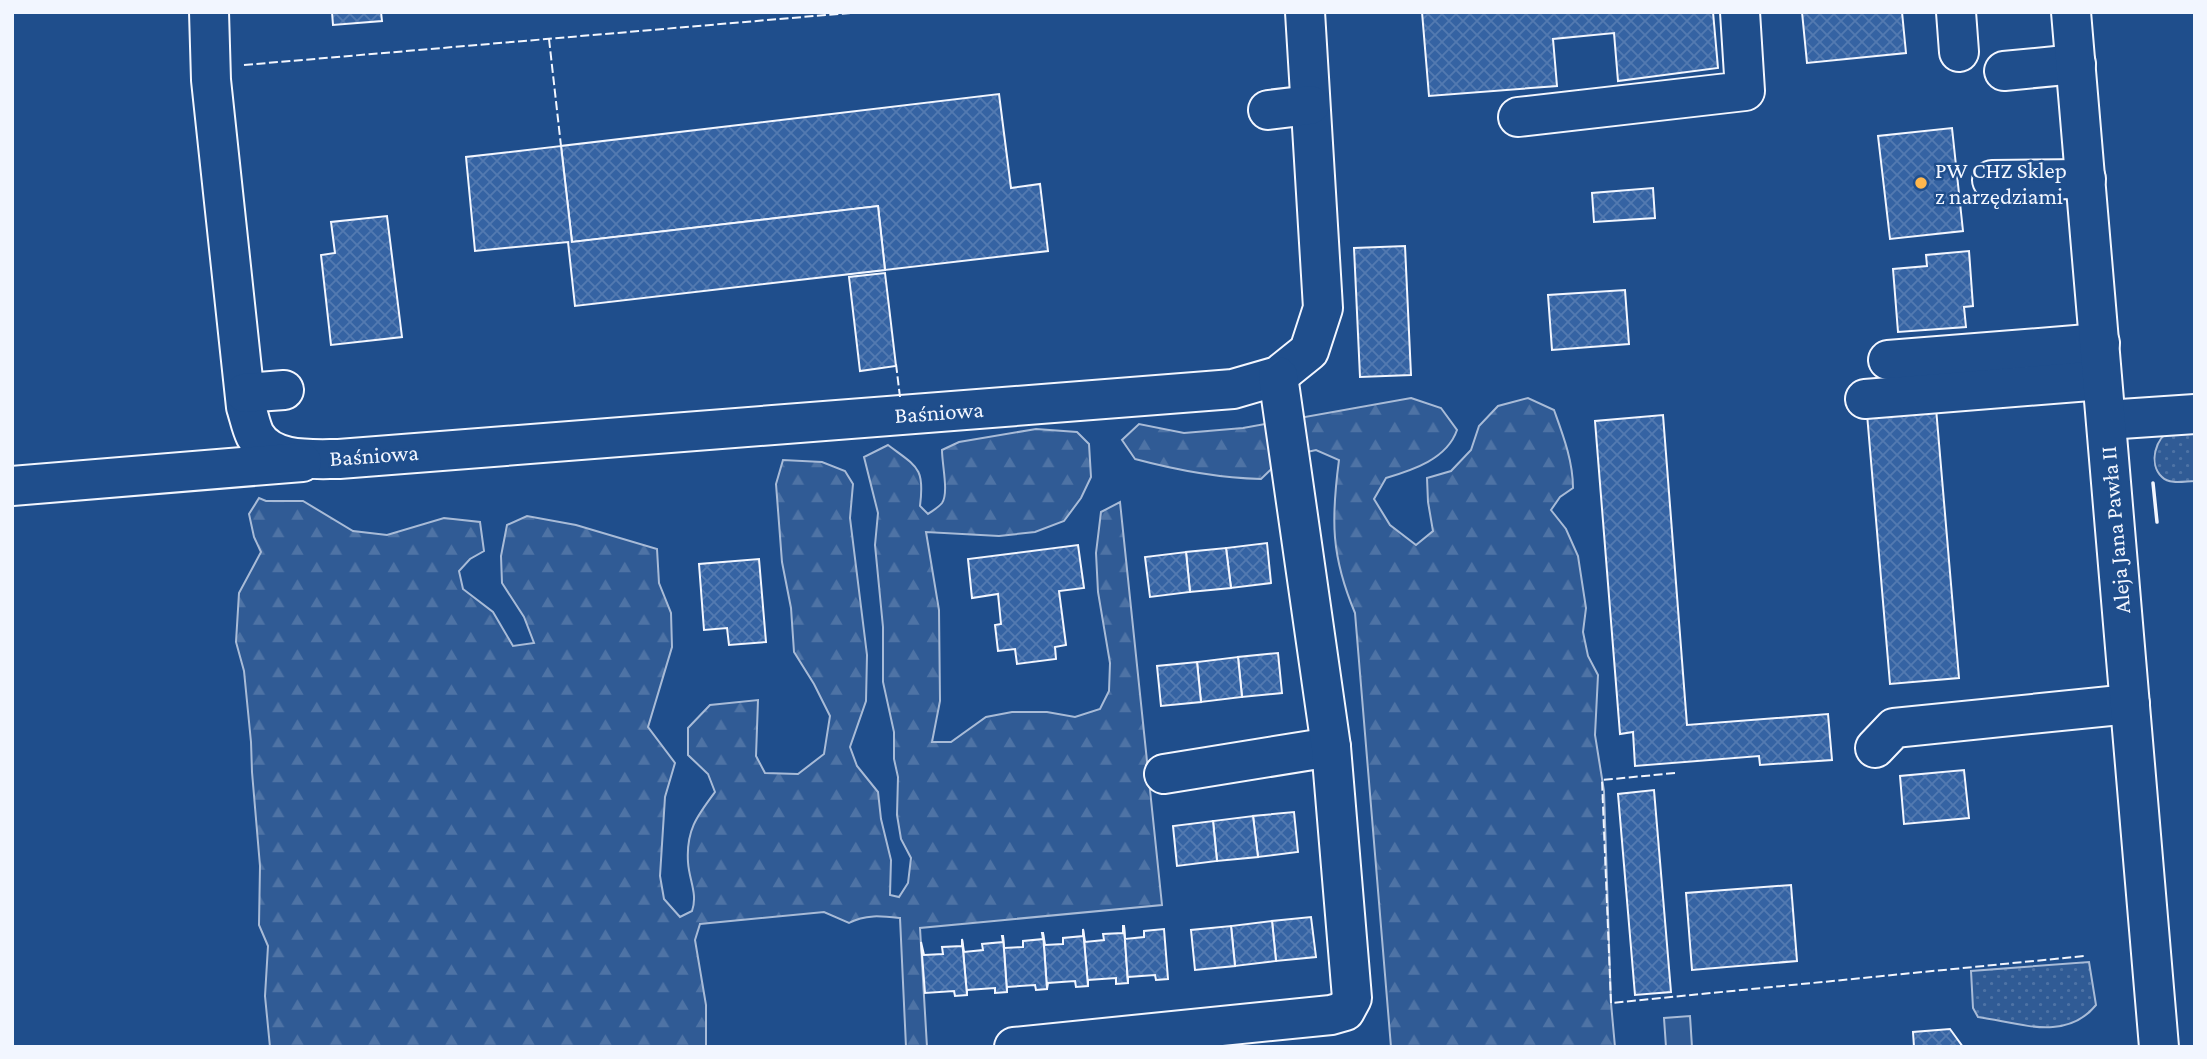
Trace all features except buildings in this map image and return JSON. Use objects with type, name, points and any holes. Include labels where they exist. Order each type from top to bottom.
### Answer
[{"type":"street","name":"Baśniowa","points":[[209,12],[225,79],[245,400],[256,436],[275,452],[300,460],[1233,389],[1278,376],[1308,351],[1323,308],[1305,12]]},
{"type":"street","points":[[1518,117],[1745,92],[1740,12]]},
{"type":"street","points":[[1956,12],[1959,52]]},
{"type":"street","name":"Aleja Jana Pawła II","points":[[2071,12],[2159,1047]]},
{"type":"street","points":[[2004,71],[2076,64]]},
{"type":"street","points":[[1268,110],[1310,105]]},
{"type":"street","points":[[1992,180],[2086,180]]},
{"type":"street","points":[[1888,360],[2099,343]]},
{"type":"street","points":[[1014,1047],[1331,1015],[1345,1011],[1352,998],[1331,747],[1278,376]]},
{"type":"street","points":[[1865,399],[2102,380]]},
{"type":"street","points":[[245,400],[284,390]]},
{"type":"street","points":[[2106,421],[2195,414]]},
{"type":"street","points":[[12,486],[339,459]]},
{"type":"street","points":[[1963,695],[2129,693]]},
{"type":"street","points":[[1875,748],[1894,728],[2129,693]]},
{"type":"street","points":[[1164,774],[1331,747]]},
{"type":"green space","points":[[1411,398],[1441,408],[1457,430],[1452,440],[1437,456],[1418,467],[1386,478],[1374,499],[1390,525],[1416,545],[1433,531],[1427,478],[1451,471],[1471,450],[1479,426],[1498,406],[1528,398],[1554,410],[1564,439],[1573,488],[1560,497],[1551,510],[1566,529],[1578,556],[1586,608],[1583,632],[1588,656],[1598,675],[1595,735],[1604,791],[1611,1003],[1615,1047],[1391,1047],[1355,613],[1341,573],[1335,538],[1339,460],[1316,450],[1284,457],[1261,479],[1229,477],[1135,459],[1122,440],[1139,424],[1184,433],[1243,428]]},
{"type":"green space","points":[[2195,428],[2195,481],[2173,482],[2165,479],[2155,465],[2155,451],[2161,438],[2172,430]]},
{"type":"green space","points":[[1036,429],[1077,432],[1089,444],[1091,477],[1081,498],[1064,521],[1035,532],[999,536],[926,532],[939,610],[940,701],[932,742],[951,742],[986,717],[1012,712],[1047,712],[1075,717],[1100,709],[1109,691],[1110,663],[1098,592],[1096,553],[1101,512],[1120,502],[1162,905],[920,928],[927,1047],[906,1047],[900,918],[867,917],[849,923],[824,912],[700,924],[695,940],[706,1005],[706,1047],[270,1047],[265,996],[268,946],[259,925],[260,866],[251,742],[244,671],[236,642],[239,593],[261,552],[254,537],[249,514],[259,498],[266,501],[303,501],[353,531],[387,535],[444,518],[480,522],[484,551],[470,559],[459,571],[463,589],[493,612],[513,646],[534,643],[524,617],[502,583],[501,556],[507,525],[527,516],[576,525],[657,549],[659,583],[671,613],[672,647],[648,727],[675,763],[665,797],[660,876],[664,899],[680,917],[692,911],[694,905],[688,862],[691,832],[698,816],[715,792],[708,774],[688,755],[688,728],[710,705],[758,700],[756,756],[765,773],[798,774],[824,754],[830,716],[794,652],[791,608],[782,562],[776,484],[783,460],[822,462],[845,471],[853,484],[850,518],[867,655],[866,701],[850,747],[857,766],[878,792],[881,819],[891,860],[890,895],[899,897],[908,883],[911,858],[901,839],[897,815],[898,777],[894,759],[894,732],[883,682],[883,627],[875,545],[878,513],[864,457],[888,445],[912,464],[920,475],[920,506],[928,514],[941,504],[944,498],[942,450],[959,442]]},
{"type":"green space","points":[[2089,962],[2096,1005],[2071,1023],[2057,1027],[2026,1026],[1978,1017],[1973,1008],[1971,971]]},
{"type":"shaded area","points":[[1690,1016],[1692,1047],[1666,1047],[1664,1018]]},
{"type":"fence","points":[[244,65],[861,12]]},
{"type":"fence","points":[[549,39],[561,146]]},
{"type":"fence","points":[[896,364],[900,397]]},
{"type":"fence","points":[[1675,773],[1602,780],[1611,1003],[2084,956]]},
{"type":"wall","points":[[2153,483],[2157,522]]},
{"type":"place","name":"PW CHZ Sklep z narzędziami","points":[[1921,183]]}]
